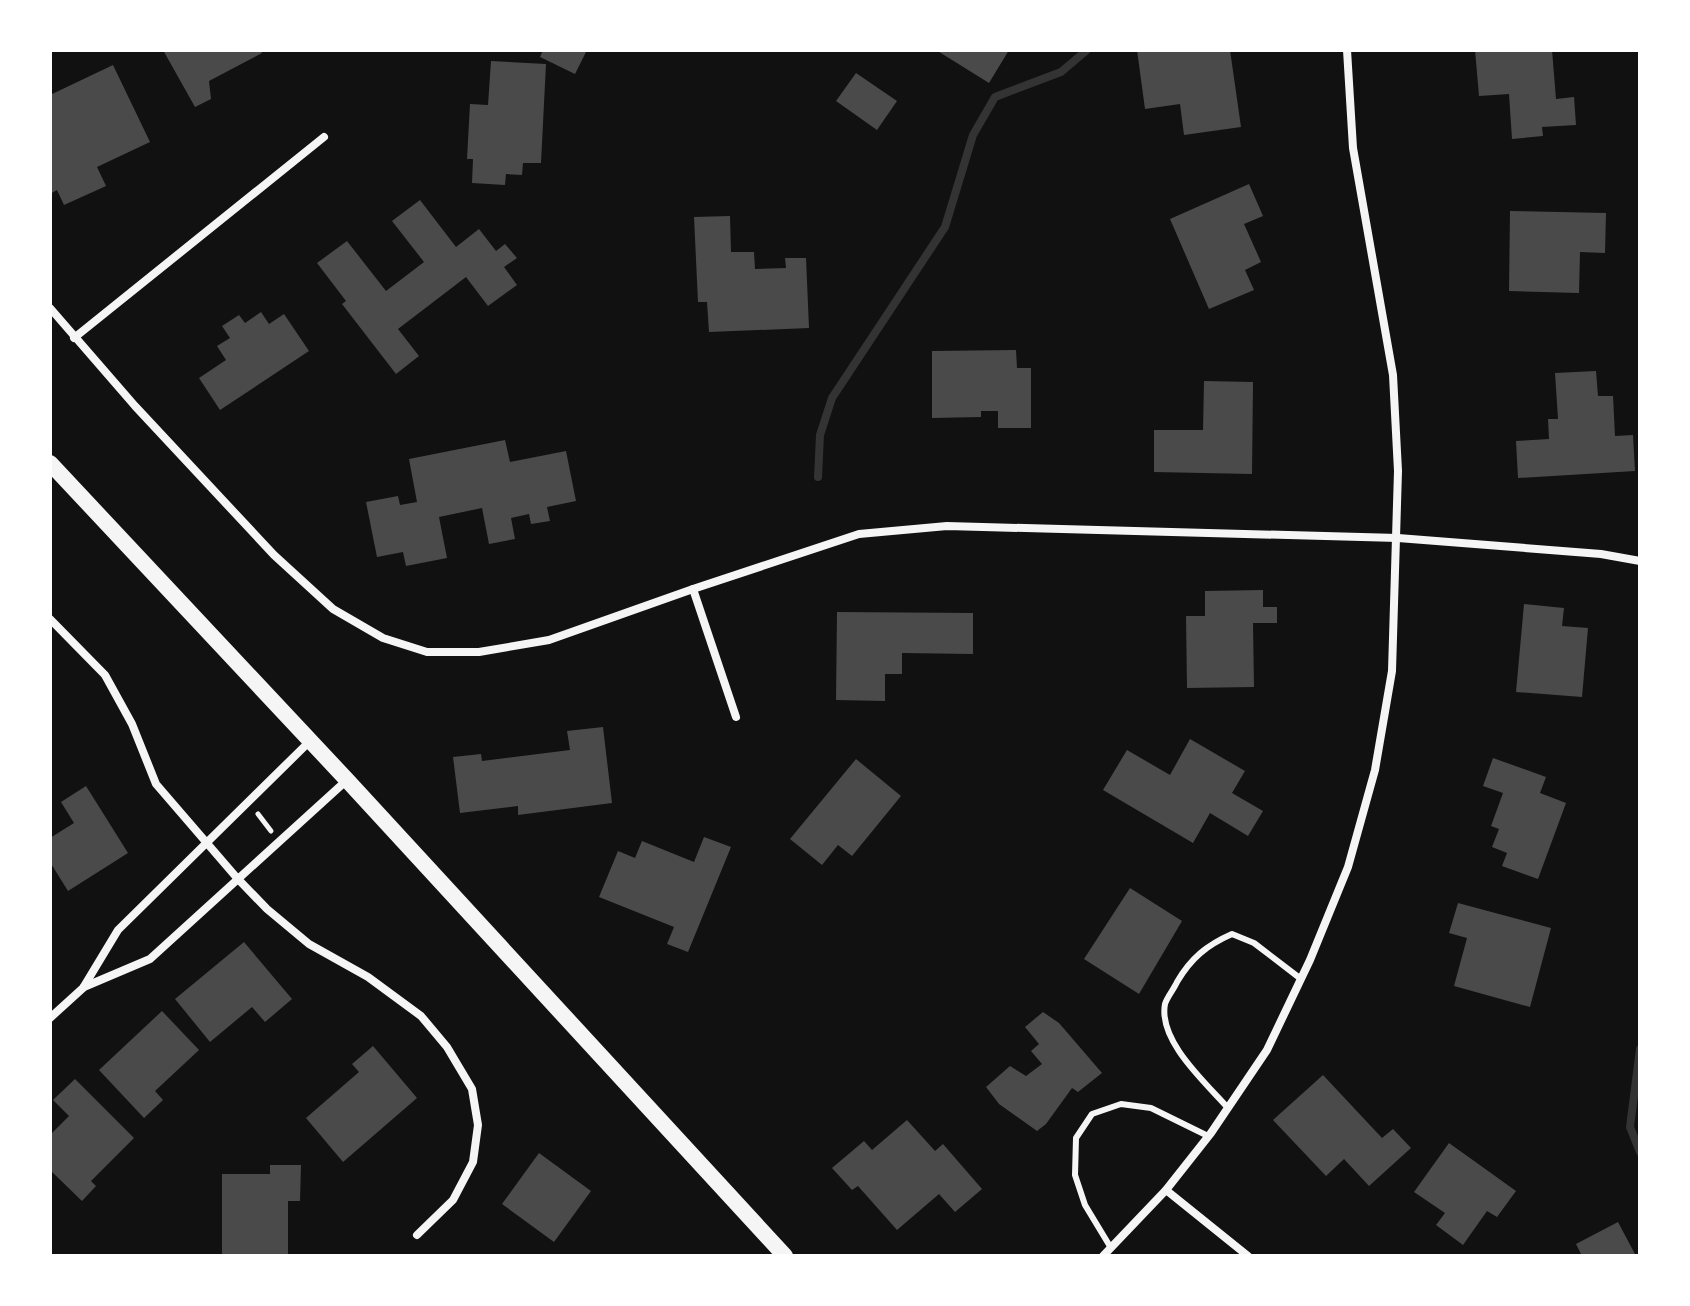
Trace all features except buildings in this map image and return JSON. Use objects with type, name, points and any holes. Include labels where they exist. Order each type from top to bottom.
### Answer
[{"type":"main road","points":[[50,463],[785,1256]]},
{"type":"street","points":[[1103,1256],[1166,1190],[1208,1136],[1267,1050],[1348,867],[1375,770],[1392,671],[1398,471],[1393,375],[1353,148],[1347,50]]},
{"type":"street","points":[[74,338],[324,137]]},
{"type":"street","points":[[50,308],[274,555],[333,609],[383,638],[427,652],[479,652],[549,640],[859,534],[902,529],[947,526],[1398,538],[1601,554],[1640,561]]},
{"type":"street","points":[[693,589],[736,717]]},
{"type":"street","points":[[50,619],[105,675],[132,724],[156,784],[237,878],[267,909],[309,944],[368,977],[421,1016],[447,1047],[472,1089],[478,1125],[473,1162],[453,1200],[417,1235]]},
{"type":"street","points":[[50,1018],[83,988],[118,930],[310,741]]},
{"type":"street","points":[[83,988],[150,959],[347,780]]},
{"type":"street","points":[[1166,1190],[1248,1256]]},
{"type":"lane","points":[[1228,1108],[1177,1048],[1167,1028],[1165,1003],[1187,965],[1207,945],[1232,934],[1254,943],[1301,979]]},
{"type":"lane","points":[[1111,1248],[1085,1205],[1075,1175],[1076,1138],[1092,1114],[1121,1104],[1151,1108],[1208,1136]]},
{"type":"path","points":[[254,810],[271,831]]},
{"type":"waterway","points":[[818,477],[820,435],[832,398],[945,227],[973,135],[995,97],[1061,72],[1087,50]]},
{"type":"waterway","points":[[1640,1049],[1630,1127],[1640,1152]]}]
